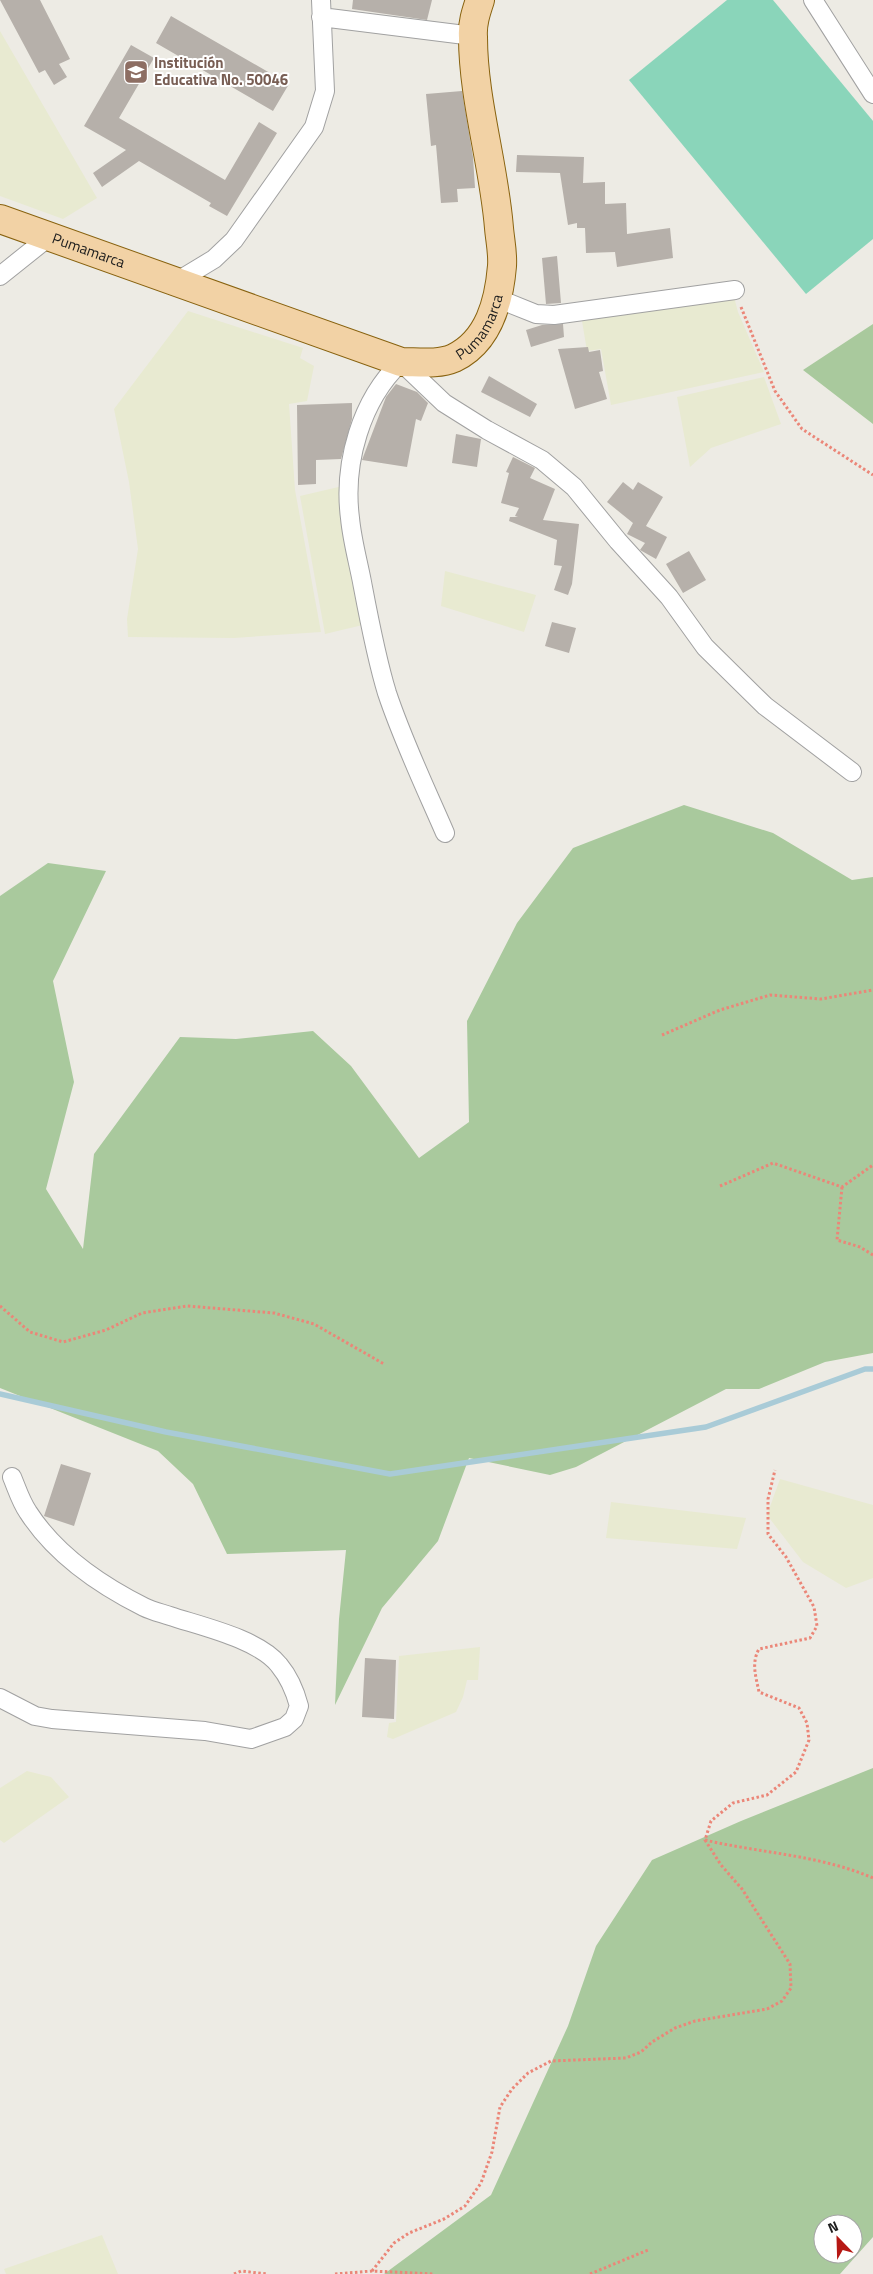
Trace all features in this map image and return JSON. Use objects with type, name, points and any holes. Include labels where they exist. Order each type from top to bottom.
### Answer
[{"type":"main road","name":"Pumamarca","points":[[0,219],[401,362],[436,362],[452,358],[471,348],[481,337],[489,323],[502,265],[497,203],[475,68],[474,20],[480,0]]},
{"type":"street","points":[[813,0],[873,94]]},
{"type":"street","points":[[176,282],[214,259],[234,240],[314,127],[325,91],[321,8],[473,36]]},
{"type":"street","points":[[0,276],[50,236]]},
{"type":"street","points":[[496,298],[536,314],[554,315],[734,290]]},
{"type":"street","points":[[445,833],[387,693],[368,616],[349,518],[351,471],[362,421],[368,406],[386,376],[401,362],[444,403],[487,430],[542,460],[574,488],[669,598],[705,647],[765,706],[852,772]]},
{"type":"street","points":[[0,1698],[35,1716],[52,1719],[205,1731],[251,1739],[285,1727],[294,1719],[299,1706],[294,1689],[278,1664],[261,1650],[224,1632],[146,1608],[110,1588],[79,1566],[48,1538],[27,1511],[12,1477]]},
{"type":"path","points":[[734,290],[775,391],[802,429],[873,475]]},
{"type":"path","points":[[662,1035],[720,1010],[770,995],[821,999],[873,990]]},
{"type":"path","points":[[720,1186],[773,1163],[842,1187]]},
{"type":"path","points":[[873,1165],[842,1187],[837,1240],[860,1247],[873,1255]]},
{"type":"path","points":[[0,1306],[30,1332],[63,1342],[106,1330],[142,1313],[187,1306],[274,1314],[314,1324],[384,1364]]},
{"type":"path","points":[[704,1840],[711,1821],[733,1803],[767,1795],[796,1772],[809,1740],[807,1723],[799,1708],[759,1692],[754,1658],[759,1649],[810,1638],[817,1626],[814,1607],[786,1557],[768,1534],[768,1499],[775,1470]]},
{"type":"path","points":[[704,1840],[747,1850],[822,1862],[851,1869],[873,1878]]},
{"type":"path","points":[[372,2271],[394,2243],[409,2233],[444,2219],[465,2206],[481,2184],[492,2152],[500,2106],[512,2089],[528,2073],[551,2061],[626,2058],[641,2052],[652,2042],[675,2028],[695,2021],[767,2009],[782,2002],[791,1988],[790,1964],[742,1889],[721,1865],[704,1840]]},
{"type":"path","points":[[590,2274],[648,2250]]},
{"type":"path","points":[[234,2274],[241,2271],[267,2274]]},
{"type":"path","points":[[335,2274],[372,2271],[434,2274]]},
{"type":"green space","points":[[727,0],[773,0],[873,121],[873,239],[806,294],[629,80]]},
{"type":"green space","points":[[0,31],[97,198],[63,219],[0,196]]},
{"type":"green space","points":[[733,293],[738,312],[764,372],[611,405],[601,349],[587,351],[582,321]]},
{"type":"green space","points":[[188,311],[303,348],[300,358],[314,366],[307,401],[289,404],[295,490],[321,632],[234,638],[128,637],[127,619],[138,549],[129,482],[114,409]]},
{"type":"green space","points":[[873,324],[873,424],[803,370]]},
{"type":"green space","points":[[764,377],[781,424],[711,448],[690,467],[677,397]]},
{"type":"green space","points":[[347,485],[371,623],[325,634],[300,496]]},
{"type":"green space","points":[[445,571],[536,595],[524,632],[441,606]]},
{"type":"green space","points":[[684,805],[773,833],[852,880],[873,877],[873,1353],[825,1362],[759,1389],[726,1389],[576,1467],[550,1475],[469,1458],[438,1541],[382,1608],[335,1705],[339,1619],[346,1550],[227,1554],[193,1484],[158,1451],[0,1388],[0,896],[48,863],[106,871],[53,981],[74,1082],[46,1189],[83,1249],[94,1154],[180,1037],[236,1039],[313,1031],[351,1066],[419,1158],[469,1122],[467,1021],[517,923],[573,848]]},
{"type":"green space","points":[[780,1479],[873,1505],[873,1578],[846,1588],[803,1562],[767,1515]]},
{"type":"green space","points":[[611,1502],[746,1518],[737,1549],[606,1538]]},
{"type":"green space","points":[[480,1647],[478,1680],[467,1680],[463,1697],[456,1712],[393,1739],[387,1737],[389,1723],[396,1722],[399,1656]]},
{"type":"green space","points":[[873,1768],[873,2237],[863,2248],[863,2214],[813,2214],[813,2264],[849,2264],[840,2274],[384,2274],[491,2195],[568,2026],[596,1946],[652,1860],[741,1821]]},
{"type":"green space","points":[[27,1771],[51,1777],[69,1797],[4,1843],[0,1840],[0,1788]]},
{"type":"green space","points":[[102,2235],[118,2274],[6,2274],[4,2269]]},
{"type":"building","points":[[0,0],[40,0],[70,59],[59,64],[67,77],[54,85],[45,70],[39,73]]},
{"type":"building","points":[[353,0],[432,0],[427,20],[352,9]]},
{"type":"building","points":[[171,16],[289,84],[273,111],[156,43]]},
{"type":"building","points":[[131,45],[154,58],[119,118],[225,180],[259,122],[277,133],[227,216],[209,206],[211,203],[139,161],[102,187],[93,173],[126,150],[84,126]]},
{"type":"building","points":[[462,91],[473,157],[475,188],[457,189],[458,202],[441,203],[436,145],[431,146],[426,94]]},
{"type":"building","points":[[517,155],[584,157],[583,183],[605,182],[605,204],[626,203],[627,234],[670,228],[673,258],[617,267],[615,252],[586,253],[585,228],[577,228],[577,223],[568,225],[560,173],[516,172]]},
{"type":"building","points":[[557,256],[561,303],[546,304],[542,258]]},
{"type":"building","points":[[563,324],[564,337],[531,347],[526,330],[542,325]]},
{"type":"building","points":[[588,347],[589,352],[600,350],[603,371],[599,372],[607,399],[575,409],[558,349]]},
{"type":"building","points":[[489,376],[537,404],[530,417],[481,392]]},
{"type":"building","points":[[396,384],[417,392],[428,403],[421,421],[416,419],[407,467],[362,460],[386,397]]},
{"type":"building","points":[[352,403],[352,419],[341,459],[316,460],[316,484],[298,485],[297,405]]},
{"type":"building","points":[[456,434],[481,439],[477,467],[452,463]]},
{"type":"building","points":[[513,457],[535,468],[530,478],[555,489],[543,520],[579,524],[572,584],[568,595],[554,590],[562,566],[554,565],[557,540],[509,521],[510,517],[518,517],[515,516],[519,508],[501,503],[509,473],[506,472]]},
{"type":"building","points":[[623,482],[633,490],[638,482],[663,497],[646,526],[667,537],[656,559],[640,550],[645,543],[627,534],[633,523],[607,502]]},
{"type":"building","points":[[689,551],[706,580],[683,593],[666,564]]},
{"type":"building","points":[[552,622],[576,628],[569,653],[545,646]]},
{"type":"building","points":[[61,1464],[91,1473],[74,1526],[44,1516]]},
{"type":"building","points":[[365,1658],[396,1660],[394,1719],[362,1717]]},
{"type":"waterway","points":[[0,1394],[166,1432],[390,1474],[706,1427],[865,1369],[873,1369]]},
{"type":"place","name":"Institución Educativa No. 50046","points":[[136,72]]}]
